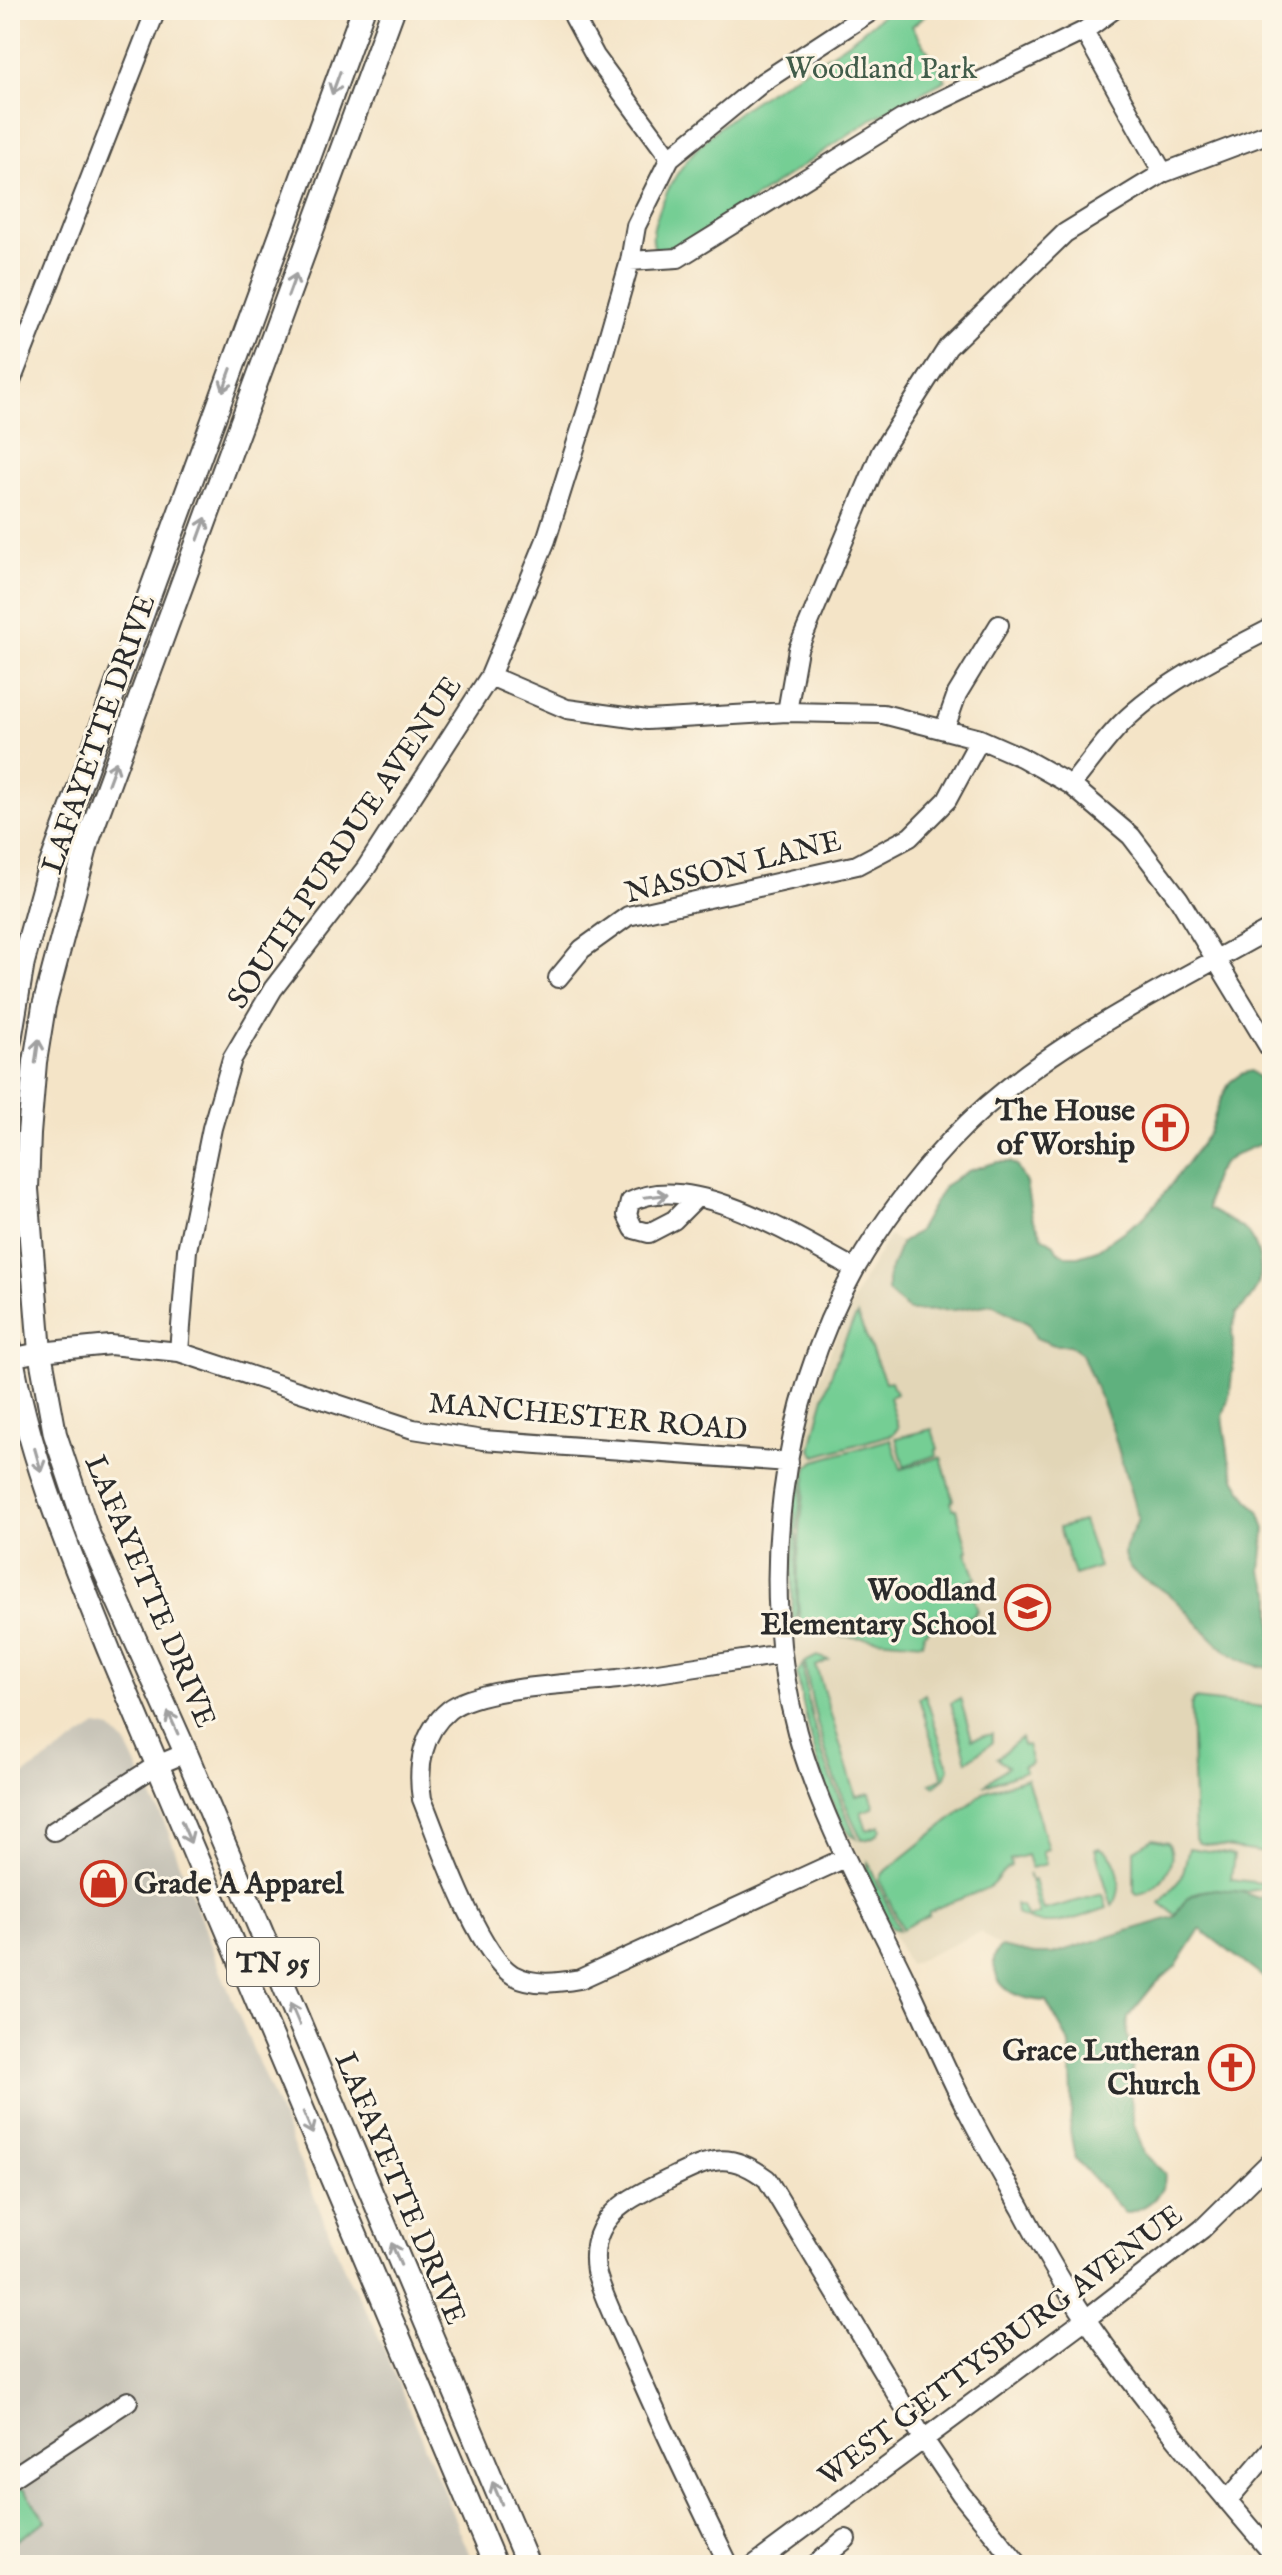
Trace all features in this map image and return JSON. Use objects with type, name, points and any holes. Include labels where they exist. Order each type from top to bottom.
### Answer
[{"type":"main road","name":"LAFAYETTE DRIVE","points":[[10,1040],[13,1000],[46,878],[363,10]]},
{"type":"main road","name":"LAFAYETTE DRIVE","points":[[393,10],[88,840],[44,1006],[35,1062],[27,1189],[40,1352],[55,1434],[89,1536],[186,1753],[528,2565]]},
{"type":"main road","points":[[208,433],[234,444]]},
{"type":"main road","name":"LAFAYETTE DRIVE","points":[[11,1354],[27,1423],[54,1513],[157,1765],[495,2565]]},
{"type":"main road","points":[[400,2339],[403,2376],[482,2565]]},
{"type":"street","points":[[10,384],[156,10]]},
{"type":"street","points":[[574,10],[574,17],[595,56],[670,158]]},
{"type":"street","name":"SOUTH PURDUE AVENUE","points":[[179,1352],[187,1250],[212,1128],[232,1059],[273,989],[366,868],[490,676],[546,540],[592,394],[630,261],[636,226],[670,158],[763,82],[873,10]]},
{"type":"street","points":[[630,261],[678,258],[902,119],[1084,31],[1113,10]]},
{"type":"street","points":[[1084,31],[1163,173]]},
{"type":"street","points":[[787,712],[798,649],[881,452],[948,347],[1065,233],[1163,173],[1272,132]]},
{"type":"street","points":[[945,728],[957,694],[999,625]]},
{"type":"street","points":[[1071,785],[1122,722],[1217,656],[1272,628]]},
{"type":"street","points":[[490,676],[567,709],[647,720],[787,712],[883,714],[945,728],[1021,757],[1071,785],[1131,836],[1179,899],[1272,1052]]},
{"type":"street","name":"NASSON LANE","points":[[558,978],[582,949],[628,916],[857,865],[910,837],[947,800],[980,739]]},
{"type":"street","points":[[1272,928],[1110,1020],[1033,1068],[950,1141],[923,1174],[884,1223],[855,1269],[836,1308],[812,1370],[789,1462],[779,1545],[782,1654],[796,1729],[817,1794],[967,2111],[1052,2265],[1086,2319],[1154,2410],[1272,2553]]},
{"type":"street","points":[[13,1000],[44,1006]]},
{"type":"street","points":[[697,1197],[715,1199],[855,1269]]},
{"type":"street","name":"MANCHESTER ROAD","points":[[11,1354],[110,1345],[179,1352],[413,1429],[483,1440],[789,1462]]},
{"type":"street","points":[[782,1654],[490,1693],[469,1700],[449,1710],[429,1736],[421,1758],[419,1779],[422,1799],[476,1931],[497,1963],[514,1975],[539,1983],[580,1979],[845,1858]]},
{"type":"street","points":[[54,1831],[157,1765],[186,1753]]},
{"type":"street","points":[[729,2565],[669,2444],[596,2271],[595,2249],[600,2231],[610,2214],[630,2200],[701,2163],[720,2158],[754,2169],[767,2179],[923,2438],[961,2494],[1019,2565]]},
{"type":"street","name":"WEST GETTYSBURG AVENUE","points":[[754,2565],[1202,2229],[1272,2160]]},
{"type":"street","points":[[10,2479],[128,2401]]},
{"type":"street","points":[[1227,2501],[1272,2448]]},
{"type":"street","points":[[815,2565],[846,2539]]},
{"type":"shaded area","name":"Woodland Elementary School","points":[[889,1236],[1090,1336],[1272,1622],[1272,1960],[1264,1978],[1200,1929],[1021,1963],[980,1932],[908,1965],[825,1781],[804,1711],[790,1622],[788,1571],[798,1465],[820,1377],[839,1330]]},
{"type":"shaded area","points":[[97,1726],[111,1729],[126,1744],[166,1826],[223,1977],[346,2273],[374,2325],[474,2565],[10,2565],[10,1784]]},
{"type":"green space","name":"Woodland Park","points":[[889,10],[932,10],[912,26],[946,80],[870,120],[678,250],[661,251],[654,247],[656,221],[674,178],[713,132],[763,95],[847,43]]},
{"type":"green space","points":[[1251,1071],[1270,1094],[1272,1139],[1226,1161],[1213,1179],[1208,1209],[1248,1233],[1260,1262],[1257,1286],[1236,1313],[1232,1333],[1234,1355],[1230,1392],[1223,1417],[1229,1458],[1236,1480],[1259,1511],[1265,1529],[1261,1571],[1272,1594],[1272,1685],[1270,1668],[1238,1658],[1225,1649],[1167,1593],[1137,1575],[1128,1565],[1125,1548],[1138,1518],[1112,1427],[1082,1354],[1069,1345],[1054,1345],[1036,1338],[1029,1324],[992,1304],[955,1310],[909,1311],[888,1292],[888,1276],[901,1243],[918,1231],[944,1186],[968,1171],[997,1162],[1016,1165],[1026,1183],[1032,1217],[1043,1237],[1054,1244],[1057,1251],[1067,1256],[1078,1256],[1097,1250],[1144,1217],[1160,1199],[1209,1133],[1230,1082]]},
{"type":"green space","points":[[857,1315],[885,1382],[891,1381],[896,1394],[889,1397],[898,1428],[893,1434],[816,1456],[811,1450],[824,1398]]},
{"type":"green space","points":[[932,1429],[937,1455],[904,1466],[896,1438]]},
{"type":"green space","points":[[891,1439],[901,1469],[941,1457],[953,1509],[956,1509],[976,1578],[968,1581],[978,1611],[975,1615],[931,1628],[924,1634],[922,1643],[805,1633],[798,1603],[798,1579],[800,1526],[808,1467],[815,1461]]},
{"type":"green space","points":[[798,1466],[804,1468],[797,1534],[797,1627],[793,1621],[795,1513],[792,1511]]},
{"type":"green space","points":[[1083,1521],[1099,1567],[1074,1575],[1059,1528]]},
{"type":"green space","points":[[817,1656],[829,1660],[816,1666],[856,1796],[870,1793],[874,1805],[861,1812],[867,1830],[880,1826],[881,1829],[868,1839],[862,1840],[852,1819],[820,1731],[805,1662]]},
{"type":"green space","points":[[803,1664],[816,1732],[857,1839],[846,1829],[836,1811],[818,1763],[797,1674]]},
{"type":"green space","points":[[925,1694],[949,1768],[946,1777],[935,1786],[931,1783],[943,1778],[919,1698]]},
{"type":"green space","points":[[960,1698],[972,1739],[992,1734],[992,1743],[967,1761],[951,1703]]},
{"type":"green space","points":[[1194,1699],[1272,1708],[1272,1854],[1199,1843],[1195,1839],[1191,1705]]},
{"type":"green space","points":[[1021,1738],[1023,1746],[1027,1745],[1032,1763],[1023,1766],[1025,1771],[983,1786],[1008,1766],[997,1758]]},
{"type":"green space","points":[[1027,1778],[1048,1849],[1042,1851],[1046,1864],[1031,1868],[1027,1855],[1010,1860],[1011,1866],[989,1887],[936,1908],[902,1929],[879,1879],[881,1875],[986,1791]]},
{"type":"green space","points":[[1153,1839],[1168,1842],[1171,1850],[1169,1867],[1153,1888],[1137,1894],[1134,1891],[1134,1850]]},
{"type":"green space","points":[[1100,1848],[1112,1858],[1118,1874],[1118,1892],[1112,1906],[1095,1849]]},
{"type":"green space","points":[[1189,1848],[1234,1855],[1231,1879],[1261,1883],[1262,1860],[1272,1861],[1272,1886],[1245,1892],[1211,1890],[1196,1893],[1176,1915],[1160,1903],[1182,1877]]},
{"type":"green space","points":[[868,1862],[899,1930],[891,1928],[865,1875]]},
{"type":"green space","points":[[1028,1873],[1031,1881],[1034,1880],[1043,1910],[1103,1894],[1107,1908],[1062,1922],[1027,1920],[1016,1914],[1015,1904],[1022,1907],[1027,1918],[1039,1914]]},
{"type":"green space","points":[[1217,1889],[1242,1892],[1258,1898],[1272,1896],[1272,1977],[1264,1978],[1200,1929],[1176,1966],[1153,1986],[1128,2017],[1127,2034],[1133,2061],[1130,2092],[1134,2124],[1144,2153],[1165,2174],[1162,2189],[1152,2201],[1125,2213],[1075,2158],[1070,2131],[1070,2044],[1046,2001],[1022,1997],[1007,1990],[997,1978],[994,1957],[1001,1947],[1034,1954],[1052,1954],[1174,1917],[1191,1896]]},
{"type":"green space","points":[[10,2488],[25,2490],[46,2521],[10,2544]]},
{"type":"place","name":"The House of Worship","points":[[1166,1127]]},
{"type":"place","name":"Woodland Elementary School","points":[[1027,1607]]},
{"type":"place","name":"Grade A Apparel","points":[[103,1883]]},
{"type":"place","name":"Grace Lutheran Church","points":[[1231,2067]]}]
